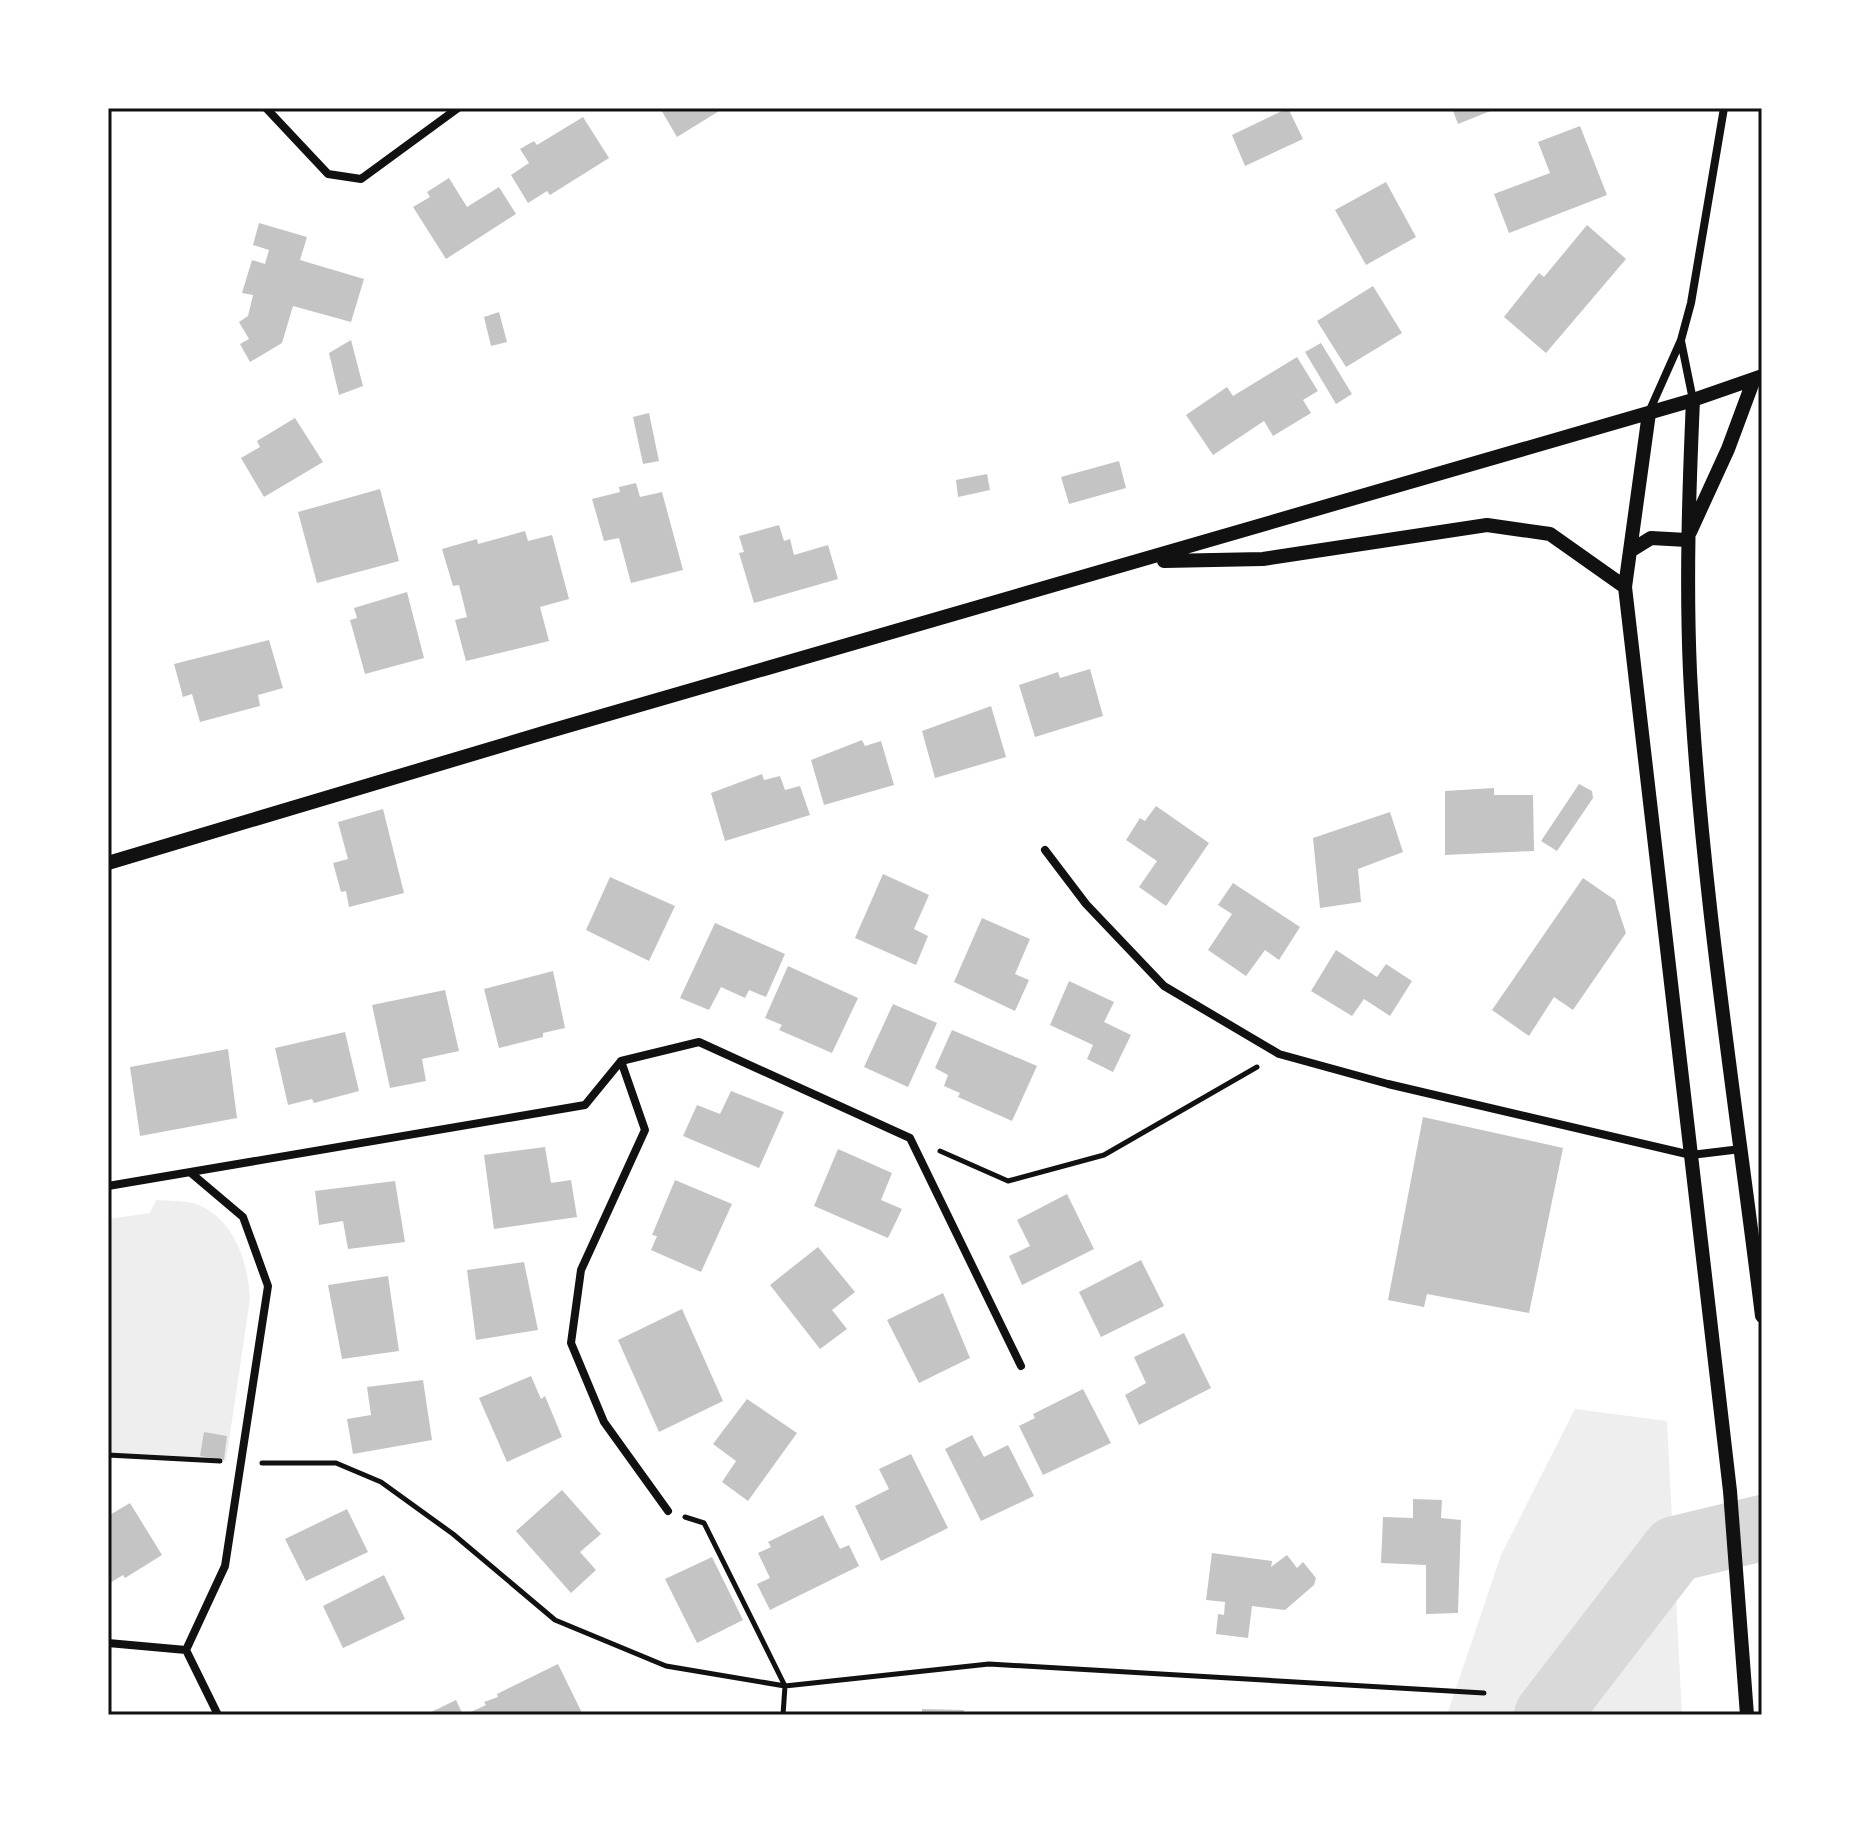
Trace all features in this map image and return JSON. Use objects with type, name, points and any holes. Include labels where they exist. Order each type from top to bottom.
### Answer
[{"type":"street","points":[[266,108],[328,174],[361,179],[458,108]]},
{"type":"street","points":[[1724,108],[1691,303],[1681,340],[1649,413],[1625,587],[1730,1491],[1747,1715]]},
{"type":"street","points":[[1681,340],[1693,400],[1687,540],[1690,672],[1700,805],[1762,1316]]},
{"type":"street","points":[[108,863],[550,731],[1143,562],[1649,413],[1758,377]]},
{"type":"street","points":[[1687,540],[1758,377]]},
{"type":"street","points":[[1143,562],[1263,559],[1487,525],[1550,534],[1625,587]]},
{"type":"street","points":[[1630,551],[1651,538],[1687,540]]},
{"type":"street","points":[[1045,850],[1086,904],[1164,986],[1279,1054],[1388,1084],[1691,1155],[1741,1149]]},
{"type":"street","points":[[108,1186],[585,1105],[621,1061],[699,1042],[910,1138],[1021,1366]]},
{"type":"street","points":[[621,1061],[645,1130],[581,1270],[571,1343],[604,1422],[668,1511]]},
{"type":"street","points":[[186,1650],[225,1566],[268,1286],[243,1217],[191,1173]]},
{"type":"street","points":[[108,1643],[186,1650]]},
{"type":"street","points":[[186,1650],[218,1715]]},
{"type":"path","points":[[910,1138],[1008,1181],[1104,1155],[1279,1054]]},
{"type":"path","points":[[108,1455],[336,1463],[381,1482],[453,1534],[555,1620],[666,1666],[785,1686],[989,1664],[1484,1693]]},
{"type":"path","points":[[668,1511],[704,1523],[785,1686],[783,1715]]},
{"type":"shaded area","points":[[156,1200],[191,1203],[213,1213],[231,1233],[243,1258],[250,1299],[226,1461],[108,1458],[108,1219],[150,1213]]},
{"type":"shaded area","points":[[1575,1409],[1667,1421],[1682,1715],[1447,1715],[1501,1555]]},
{"type":"building","points":[[660,108],[724,108],[677,137]]},
{"type":"building","points":[[1288,108],[1303,139],[1245,166],[1232,135]]},
{"type":"building","points":[[1452,108],[1498,108],[1458,124]]},
{"type":"building","points":[[583,117],[609,158],[550,195],[547,191],[528,203],[511,175],[529,163],[520,149],[534,141],[537,145]]},
{"type":"building","points":[[1580,126],[1607,195],[1509,233],[1494,194],[1550,173],[1538,142]]},
{"type":"building","points":[[449,178],[467,207],[499,187],[516,214],[446,259],[413,207],[430,197],[427,192]]},
{"type":"building","points":[[1386,182],[1416,237],[1366,265],[1335,210]]},
{"type":"building","points":[[259,223],[307,237],[300,260],[364,279],[351,322],[293,306],[282,343],[250,362],[240,344],[249,339],[239,322],[248,316],[253,295],[242,293],[252,260],[265,264],[269,250],[253,245]]},
{"type":"building","points":[[1587,225],[1626,259],[1546,353],[1504,317],[1539,273],[1544,277]]},
{"type":"building","points":[[1373,286],[1402,333],[1346,367],[1317,321]]},
{"type":"building","points":[[499,312],[507,342],[491,346],[484,317]]},
{"type":"building","points":[[351,340],[363,386],[339,395],[329,353]]},
{"type":"building","points":[[1321,343],[1352,394],[1336,404],[1305,352]]},
{"type":"building","points":[[1297,357],[1318,391],[1303,400],[1311,413],[1273,436],[1264,421],[1213,455],[1186,415],[1227,387],[1233,396]]},
{"type":"building","points":[[649,413],[659,461],[643,464],[633,417]]},
{"type":"building","points":[[295,418],[323,462],[264,497],[241,458],[260,447],[257,441]]},
{"type":"building","points":[[1119,461],[1126,488],[1069,504],[1061,477]]},
{"type":"building","points":[[987,474],[990,490],[958,497],[956,480]]},
{"type":"building","points":[[636,483],[640,497],[662,492],[683,570],[631,583],[619,538],[604,541],[592,499],[620,492],[619,487]]},
{"type":"building","points":[[380,489],[399,561],[317,583],[298,512]]},
{"type":"building","points":[[779,525],[784,541],[790,539],[794,555],[828,545],[838,579],[754,603],[739,553],[744,552],[739,536]]},
{"type":"building","points":[[525,531],[528,541],[552,535],[569,599],[540,607],[549,641],[466,661],[455,620],[467,617],[459,585],[453,586],[442,549],[477,539],[478,544]]},
{"type":"building","points":[[407,592],[424,658],[365,674],[350,620],[357,618],[354,608]]},
{"type":"building","points":[[269,640],[283,688],[258,695],[260,706],[200,722],[192,694],[183,697],[174,664]]},
{"type":"building","points":[[1090,669],[1103,716],[1035,737],[1019,685],[1058,672],[1060,678]]},
{"type":"building","points":[[991,706],[1006,757],[935,778],[922,731]]},
{"type":"building","points":[[862,740],[865,746],[881,741],[894,785],[824,805],[811,760]]},
{"type":"building","points":[[762,774],[764,780],[780,776],[785,790],[800,786],[810,815],[725,841],[711,793]]},
{"type":"building","points":[[1579,784],[1592,791],[1593,798],[1557,851],[1541,841]]},
{"type":"building","points":[[1494,788],[1494,795],[1533,795],[1534,851],[1445,855],[1445,791]]},
{"type":"building","points":[[1156,806],[1209,843],[1166,906],[1139,887],[1157,861],[1126,840],[1140,818],[1145,821]]},
{"type":"building","points":[[383,809],[404,893],[349,907],[346,891],[341,892],[333,863],[348,859],[338,822]]},
{"type":"building","points":[[1390,812],[1403,852],[1358,869],[1361,902],[1320,908],[1313,838]]},
{"type":"building","points":[[883,874],[929,895],[914,929],[928,936],[916,965],[855,938]]},
{"type":"building","points":[[610,877],[675,906],[649,961],[586,930]]},
{"type":"building","points":[[1583,878],[1615,900],[1626,933],[1573,1010],[1554,997],[1529,1036],[1492,1010]]},
{"type":"building","points":[[1233,883],[1300,927],[1279,960],[1265,950],[1246,976],[1208,950],[1232,914],[1218,905]]},
{"type":"building","points":[[982,918],[1030,939],[1015,974],[1029,980],[1015,1011],[954,982]]},
{"type":"building","points":[[715,923],[785,954],[766,997],[749,990],[745,998],[721,987],[709,1010],[680,998]]},
{"type":"building","points":[[1336,950],[1377,977],[1386,964],[1412,981],[1390,1016],[1364,999],[1352,1016],[1311,991]]},
{"type":"building","points":[[788,966],[858,998],[832,1053],[779,1030],[782,1025],[765,1018]]},
{"type":"building","points":[[553,971],[565,1028],[499,1048],[484,989]]},
{"type":"building","points":[[1069,981],[1114,1002],[1104,1022],[1131,1035],[1113,1072],[1087,1059],[1093,1045],[1050,1025]]},
{"type":"building","points":[[445,990],[459,1051],[422,1059],[426,1081],[390,1088],[372,1005]]},
{"type":"building","points":[[893,1004],[937,1023],[908,1087],[864,1067]]},
{"type":"building","points":[[952,1030],[1037,1066],[1012,1121],[958,1097],[960,1093],[944,1086],[948,1075],[935,1068]]},
{"type":"building","points":[[345,1032],[359,1091],[314,1103],[312,1099],[288,1105],[275,1048]]},
{"type":"building","points":[[228,1049],[237,1118],[140,1136],[130,1067]]},
{"type":"building","points":[[731,1091],[784,1112],[759,1168],[683,1136],[697,1105],[720,1114]]},
{"type":"building","points":[[1423,1117],[1563,1148],[1529,1313],[1427,1294],[1424,1307],[1388,1300]]},
{"type":"building","points":[[545,1147],[551,1183],[571,1180],[577,1217],[494,1229],[484,1155]]},
{"type":"building","points":[[838,1149],[892,1173],[881,1200],[902,1209],[888,1238],[814,1206]]},
{"type":"building","points":[[675,1180],[732,1204],[701,1272],[651,1250],[657,1236],[652,1235]]},
{"type":"building","points":[[395,1181],[405,1242],[348,1249],[343,1221],[319,1225],[315,1191]]},
{"type":"building","points":[[1067,1194],[1094,1249],[1022,1285],[1009,1256],[1030,1246],[1017,1220]]},
{"type":"building","points":[[818,1247],[855,1292],[832,1310],[847,1329],[820,1349],[770,1285]]},
{"type":"building","points":[[1141,1260],[1164,1306],[1101,1337],[1079,1292]]},
{"type":"building","points":[[524,1262],[538,1330],[476,1340],[467,1270]]},
{"type":"building","points":[[388,1276],[399,1351],[342,1359],[328,1285]]},
{"type":"building","points":[[943,1293],[970,1358],[919,1383],[887,1320]]},
{"type":"building","points":[[682,1309],[723,1401],[659,1432],[618,1340]]},
{"type":"building","points":[[1184,1333],[1211,1388],[1139,1425],[1125,1395],[1146,1383],[1134,1357]]},
{"type":"building","points":[[531,1376],[541,1399],[545,1396],[562,1437],[507,1462],[479,1398]]},
{"type":"building","points":[[423,1380],[432,1440],[353,1454],[347,1419],[371,1415],[367,1387]]},
{"type":"building","points":[[1083,1389],[1111,1443],[1043,1475],[1019,1426],[1035,1418],[1033,1414]]},
{"type":"building","points":[[747,1399],[797,1433],[748,1501],[722,1482],[736,1461],[713,1444]]},
{"type":"building","points":[[204,1432],[227,1436],[224,1460],[200,1456]]},
{"type":"building","points":[[972,1435],[984,1457],[1008,1445],[1034,1496],[981,1521],[945,1449]]},
{"type":"building","points":[[911,1454],[948,1528],[881,1561],[855,1506],[889,1489],[879,1469]]},
{"type":"building","points":[[562,1490],[601,1534],[580,1552],[596,1570],[571,1593],[516,1531]]},
{"type":"building","points":[[1413,1499],[1442,1500],[1441,1518],[1461,1520],[1458,1613],[1426,1614],[1426,1565],[1381,1563],[1383,1517],[1413,1518]]},
{"type":"building","points":[[130,1503],[162,1555],[125,1578],[123,1575],[108,1584],[108,1516]]},
{"type":"building","points":[[347,1509],[368,1552],[306,1581],[285,1539]]},
{"type":"building","points":[[823,1515],[840,1549],[849,1545],[859,1566],[770,1610],[757,1584],[770,1578],[758,1553],[771,1547],[768,1542]]},
{"type":"building","points":[[1212,1553],[1272,1561],[1271,1567],[1287,1555],[1297,1568],[1303,1562],[1316,1578],[1314,1585],[1285,1610],[1252,1606],[1248,1638],[1216,1634],[1218,1614],[1224,1615],[1225,1602],[1206,1600]]},
{"type":"building","points":[[712,1557],[743,1620],[697,1643],[665,1579]]},
{"type":"building","points":[[384,1575],[405,1619],[343,1648],[323,1606]]},
{"type":"building","points":[[558,1664],[583,1715],[464,1715],[486,1705],[484,1702],[498,1697],[497,1694]]},
{"type":"building","points":[[456,1700],[463,1715],[425,1715]]},
{"type":"building","points":[[922,1709],[964,1710],[963,1715],[922,1715]]},
{"type":"waterway","points":[[1547,1715],[1675,1549],[1762,1528]]}]
